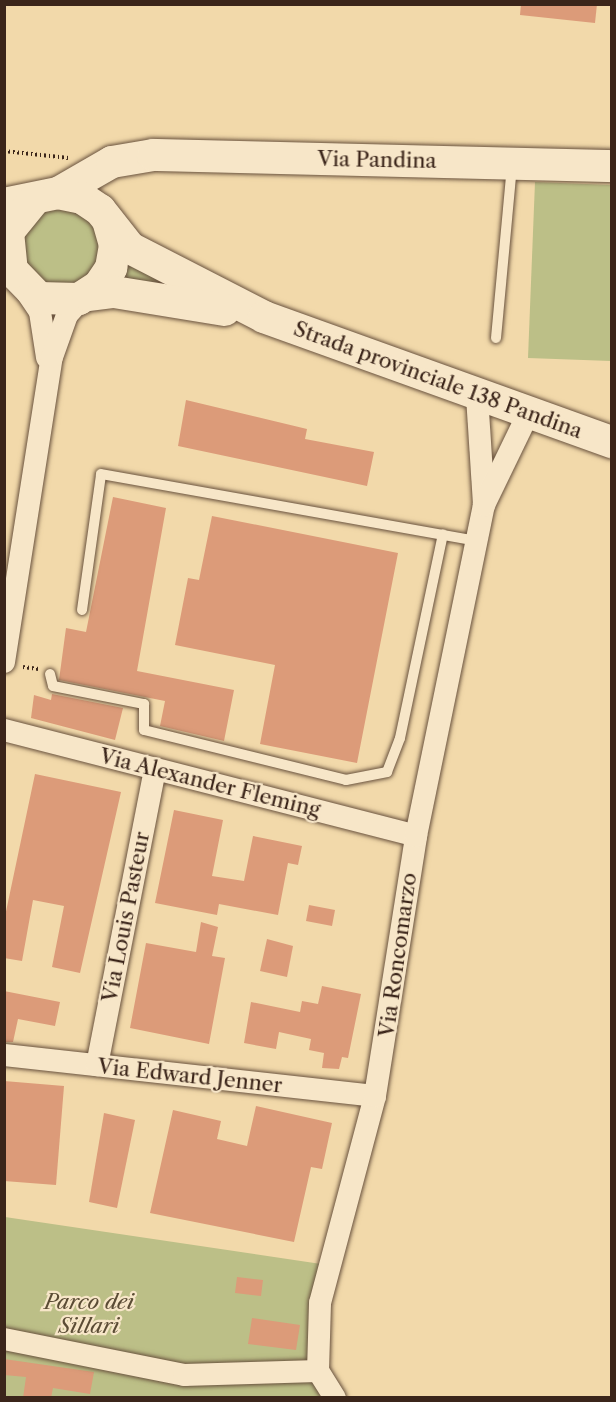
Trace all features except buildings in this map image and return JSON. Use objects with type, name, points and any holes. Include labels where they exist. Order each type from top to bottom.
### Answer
[{"type":"street","name":"Via Pandina","points":[[32,199],[121,159],[143,156],[612,166]]},
{"type":"street","points":[[9,664],[9,598],[48,380],[62,326],[113,261],[108,221],[118,180],[143,156]]},
{"type":"street","points":[[48,380],[43,322],[14,274],[8,232],[20,211],[32,199],[82,198],[108,221],[130,248],[264,317]]},
{"type":"street","points":[[14,274],[55,302],[86,296],[125,294],[264,317]]},
{"type":"street","name":"Strada provinciale 138 Pandina","points":[[264,317],[477,396],[612,442]]},
{"type":"street","name":"Via Roncomarzo","points":[[477,396],[484,506]]},
{"type":"street","name":"Via Roncomarzo","points":[[318,1371],[320,1303],[375,1096],[416,836],[484,506],[528,414]]},
{"type":"street","name":"Via Alexander Fleming","points":[[4,730],[416,836]]},
{"type":"street","name":"Via Louis Pasteur","points":[[97,1065],[155,769]]},
{"type":"street","name":"Via Edward Jenner","points":[[4,1055],[375,1096]]},
{"type":"street","points":[[4,1339],[184,1375],[318,1371],[335,1398]]},
{"type":"lane","points":[[496,338],[513,164]]},
{"type":"lane","points":[[82,610],[101,474],[477,541]]},
{"type":"lane","points":[[50,674],[53,687],[144,704],[144,730],[346,780],[387,772],[400,738],[443,534]]},
{"type":"path","points":[[4,151],[69,158],[94,172]]},
{"type":"path","points":[[9,664],[50,674]]},
{"type":"green space","points":[[535,182],[611,185],[611,361],[528,358]]},
{"type":"green space","points":[[53,209],[69,209],[83,215],[94,226],[100,240],[100,256],[94,270],[83,281],[69,287],[53,287],[39,281],[28,270],[22,256],[22,240],[28,226],[39,215]]},
{"type":"green space","points":[[125,258],[192,290],[119,284]]},
{"type":"green space","name":"Parco dei Sillari","points":[[5,1217],[321,1264],[325,1397],[5,1398]]}]
